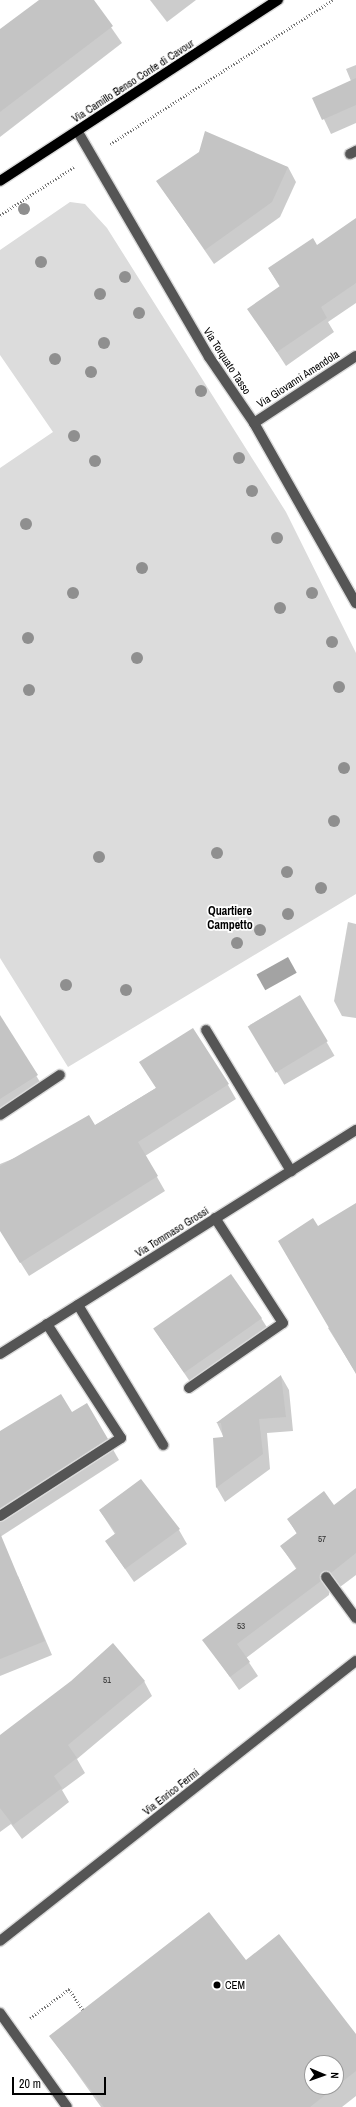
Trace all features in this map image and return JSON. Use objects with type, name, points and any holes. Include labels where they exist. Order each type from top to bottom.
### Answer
[{"type":"main road","name":"Via Camillo Benso Conte di Cavour","points":[[0,180],[78,132],[278,0]]},
{"type":"street","name":"Via Torquato Tasso","points":[[78,132],[209,357],[254,423],[356,603]]},
{"type":"street","name":"Via Giovanni Amendola","points":[[254,423],[356,356]]},
{"type":"street","points":[[206,1030],[291,1171]]},
{"type":"street","points":[[0,1115],[60,1075]]},
{"type":"street","name":"Via Tommaso Grossi","points":[[0,1354],[356,1130]]},
{"type":"street","points":[[189,1388],[282,1323],[216,1218]]},
{"type":"street","points":[[78,1305],[162,1445]]},
{"type":"street","points":[[0,1516],[121,1438],[47,1324]]},
{"type":"street","points":[[326,1577],[356,1618]]},
{"type":"street","name":"Via Enrico Fermi","points":[[0,1941],[356,1661]]},
{"type":"street","points":[[0,2013],[67,2107]]},
{"type":"path","points":[[0,215],[333,0]]},
{"type":"path","points":[[12,2030],[69,1989],[83,2010]]},
{"type":"shaded area","points":[[70,202],[85,204],[107,228],[286,512],[356,653],[356,894],[68,1067],[0,958],[0,468],[53,432],[0,355],[0,250]]},
{"type":"shaded area","points":[[288,957],[297,973],[265,990],[257,974]]},
{"type":"building","points":[[39,0],[94,0],[113,26],[0,112],[0,29]]},
{"type":"building","points":[[356,78],[356,105],[322,120],[312,98]]},
{"type":"building","points":[[205,131],[288,167],[272,202],[205,250],[156,181],[199,152]]},
{"type":"building","points":[[356,218],[356,283],[321,307],[327,318],[277,352],[247,309],[280,286],[268,268],[313,238],[317,245]]},
{"type":"building","points":[[300,995],[328,1041],[276,1073],[248,1026]]},
{"type":"building","points":[[0,1015],[38,1075],[0,1099]]},
{"type":"building","points":[[193,1028],[229,1084],[138,1142],[158,1176],[20,1263],[0,1231],[0,1166],[89,1115],[95,1125],[156,1088],[139,1062]]},
{"type":"building","points":[[356,1203],[356,1374],[278,1241],[313,1218],[318,1226]]},
{"type":"building","points":[[231,1274],[262,1318],[184,1373],[153,1328]]},
{"type":"building","points":[[281,1375],[286,1417],[259,1419],[263,1454],[216,1488],[213,1438],[223,1437],[221,1423],[216,1423]]},
{"type":"building","points":[[61,1394],[72,1412],[87,1403],[108,1439],[0,1508],[0,1431]]},
{"type":"building","points":[[141,1479],[180,1529],[125,1569],[105,1541],[116,1533],[99,1510]]},
{"type":"building","points":[[356,1488],[356,1553],[331,1573],[322,1572],[321,1581],[237,1644],[250,1662],[230,1677],[202,1640],[297,1568],[280,1546],[297,1533],[287,1519],[324,1491],[334,1505]]},
{"type":"building","points":[[0,1533],[45,1641],[0,1659]]},
{"type":"building","points":[[113,1643],[145,1681],[68,1745],[77,1758],[54,1776],[62,1788],[13,1825],[0,1808],[0,1735],[71,1681]]},
{"type":"building","name":"CEM","points":[[209,1912],[246,1960],[279,1934],[356,2034],[356,2071],[344,2081],[344,2055],[304,2055],[304,2095],[326,2095],[310,2107],[104,2107],[49,2036]]},
{"type":"place","name":"CEM","points":[[217,1985]]},
{"type":"district","name":"Quartiere Campetto","points":[[230,919]]}]
